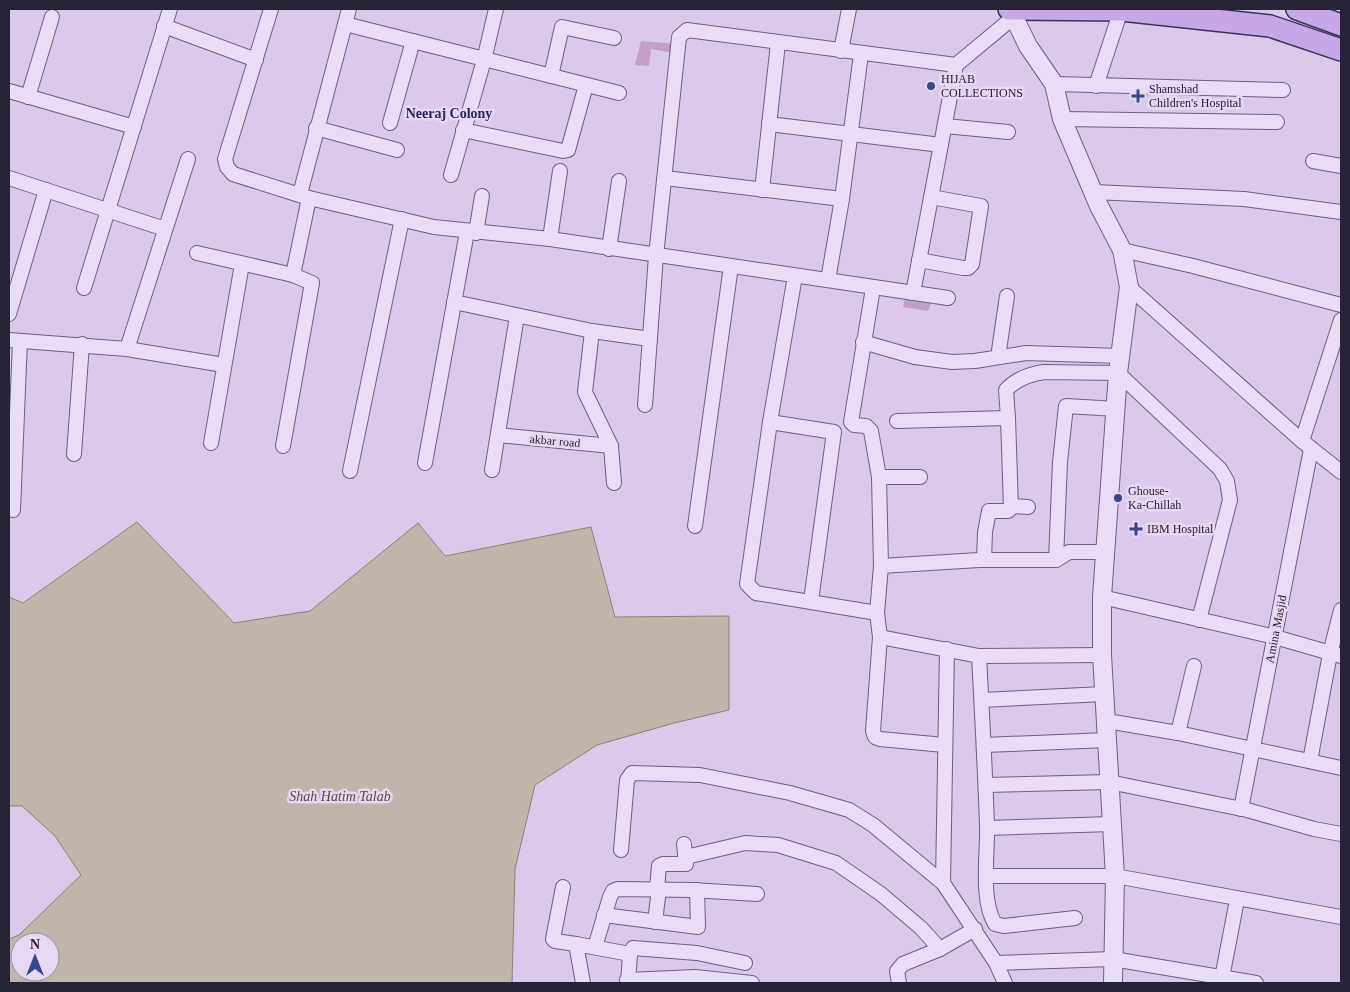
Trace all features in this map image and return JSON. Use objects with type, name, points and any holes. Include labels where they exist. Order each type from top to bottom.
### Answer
[{"type":"main road","points":[[1297,9],[1341,25]]},
{"type":"main road","points":[[1011,11],[1121,10],[1270,26],[1341,50]]},
{"type":"street","points":[[84,288],[170,9]]},
{"type":"street","points":[[271,9],[225,159],[227,167],[233,174],[304,196],[402,219],[472,232],[550,239],[948,298]]},
{"type":"street","points":[[293,275],[316,128],[349,9]]},
{"type":"street","points":[[451,175],[484,60],[496,9]]},
{"type":"street","points":[[841,51],[849,9]]},
{"type":"street","points":[[1096,86],[1121,10]]},
{"type":"street","points":[[913,293],[956,65],[1011,11],[1028,46],[1054,84],[1062,119],[1099,206],[1122,250],[1129,288],[1119,364],[1102,596],[1102,656],[1115,876],[1113,983]]},
{"type":"street","points":[[28,97],[52,17]]},
{"type":"street","points":[[346,24],[619,93]]},
{"type":"street","points":[[164,26],[256,60]]},
{"type":"street","points":[[551,76],[562,27],[614,38]]},
{"type":"street","points":[[645,405],[656,256],[679,37],[682,32],[687,30],[956,65]]},
{"type":"street","points":[[390,123],[413,41]]},
{"type":"street","points":[[762,190],[778,43]]},
{"type":"street","points":[[828,280],[842,199],[861,54]]},
{"type":"street","points":[[1054,84],[1283,90]]},
{"type":"street","points":[[463,130],[563,151],[568,150],[586,85]]},
{"type":"street","points":[[9,91],[134,127]]},
{"type":"street","points":[[1062,119],[1277,122]]},
{"type":"street","points":[[769,124],[941,145]]},
{"type":"street","points":[[945,126],[1008,132]]},
{"type":"street","points":[[316,128],[396,150]]},
{"type":"street","points":[[127,348],[188,160]]},
{"type":"street","points":[[1312,161],[1341,166]]},
{"type":"street","points":[[550,239],[560,171]]},
{"type":"street","points":[[9,178],[165,228]]},
{"type":"street","points":[[665,178],[842,199]]},
{"type":"street","points":[[609,249],[619,181]]},
{"type":"street","points":[[9,314],[46,190]]},
{"type":"street","points":[[1094,192],[1244,199],[1341,212]]},
{"type":"street","points":[[425,464],[454,302],[482,196]]},
{"type":"street","points":[[919,260],[963,268],[968,268],[972,264],[981,206],[931,197]]},
{"type":"street","points":[[350,471],[402,219]]},
{"type":"street","points":[[1122,250],[1193,266],[1341,305]]},
{"type":"street","points":[[197,253],[293,275],[308,280],[313,288],[283,446]]},
{"type":"street","points":[[211,443],[242,264]]},
{"type":"street","points":[[695,526],[731,266]]},
{"type":"street","points":[[795,276],[770,422],[747,584],[756,593],[877,613]]},
{"type":"street","points":[[873,288],[851,422],[854,426],[866,426],[871,431],[879,478],[881,566],[877,613],[880,637],[874,735],[880,739],[944,745]]},
{"type":"street","points":[[1129,288],[1306,445],[1341,472]]},
{"type":"street","points":[[998,358],[1007,296]]},
{"type":"street","points":[[454,302],[592,331],[650,339]]},
{"type":"street","points":[[492,470],[517,316]]},
{"type":"street","name":"Amina Masjid","points":[[1241,809],[1275,637],[1306,445],[1341,320]]},
{"type":"street","points":[[592,331],[585,392],[612,446],[614,483]]},
{"type":"street","points":[[13,510],[12,396],[15,340],[127,348],[224,365]]},
{"type":"street","points":[[863,342],[915,357],[952,362],[998,358],[1026,353],[1119,364],[1220,469],[1227,482],[1230,500],[1199,620]]},
{"type":"street","points":[[74,454],[82,344]]},
{"type":"street","points":[[984,560],[985,526],[989,511],[1010,511],[1011,506],[1006,390],[1016,381],[1032,374],[1119,364]]},
{"type":"street","points":[[1056,560],[1060,462],[1066,406],[1116,410]]},
{"type":"street","points":[[897,421],[1008,418]]},
{"type":"street","points":[[770,422],[834,432],[811,601]]},
{"type":"street","name":"akbar road","points":[[498,435],[612,446]]},
{"type":"street","points":[[879,478],[920,476]]},
{"type":"street","points":[[1011,506],[1028,507]]},
{"type":"street","points":[[881,566],[984,560],[1056,560],[1069,552],[1106,552]]},
{"type":"street","points":[[1102,596],[1275,637],[1336,655]]},
{"type":"street","points":[[1310,762],[1336,655],[1341,610]]},
{"type":"street","points":[[880,637],[980,656],[1102,656]]},
{"type":"street","points":[[943,883],[947,649]]},
{"type":"street","points":[[980,656],[986,785],[986,876],[991,918],[995,924],[1004,926],[1075,918]]},
{"type":"street","points":[[1178,733],[1194,666]]},
{"type":"street","points":[[982,700],[1104,694]]},
{"type":"street","points":[[1107,721],[1178,733],[1341,768]]},
{"type":"street","points":[[984,745],[1108,740]]},
{"type":"street","points":[[621,850],[624,803],[629,776],[637,772],[700,775],[790,792],[849,810],[873,825],[943,883],[975,929],[996,963],[1005,983]]},
{"type":"street","points":[[986,785],[1109,782],[1241,809],[1314,829],[1341,834]]},
{"type":"street","points":[[987,828],[1112,824]]},
{"type":"street","points":[[655,922],[659,866],[662,864],[686,864],[685,850],[745,843],[778,845],[836,863],[881,894],[921,928],[940,949]]},
{"type":"street","points":[[986,876],[1115,876],[1237,900],[1341,917]]},
{"type":"street","points":[[563,887],[553,939],[555,942],[630,954]]},
{"type":"street","points":[[595,947],[613,891],[618,889],[697,890],[758,894]]},
{"type":"street","points":[[604,915],[698,927],[697,890]]},
{"type":"street","points":[[1221,980],[1237,900]]},
{"type":"street","points":[[899,983],[896,976],[899,967],[940,949],[975,929]]},
{"type":"street","points":[[576,944],[583,983]]},
{"type":"street","points":[[745,963],[698,953],[633,948],[630,954],[627,982],[695,978],[752,983]]},
{"type":"street","points":[[996,963],[1113,959],[1221,980],[1256,983]]},
{"type":"shaded area","points":[[641,41],[676,44],[674,53],[651,49],[649,66],[635,65]]},
{"type":"shaded area","points":[[906,294],[933,298],[928,311],[903,307]]},
{"type":"water","name":"Shah Hatim Talab","points":[[137,522],[234,623],[310,611],[418,523],[445,556],[591,527],[615,617],[729,616],[729,710],[674,723],[597,745],[535,785],[515,869],[512,983],[9,983],[10,939],[10,982],[60,982],[60,932],[22,932],[81,875],[55,836],[22,806],[9,806],[9,597],[23,603]]},
{"type":"place","name":"HIJAB COLLECTIONS","points":[[931,86]]},
{"type":"place","name":"Shamshad Children's Hospital","points":[[1138,96]]},
{"type":"place","name":"Ghouse- Ka-Chillah","points":[[1118,498]]},
{"type":"place","name":"IBM Hospital","points":[[1136,529]]},
{"type":"district","name":"Neeraj Colony","points":[[449,113]]}]
